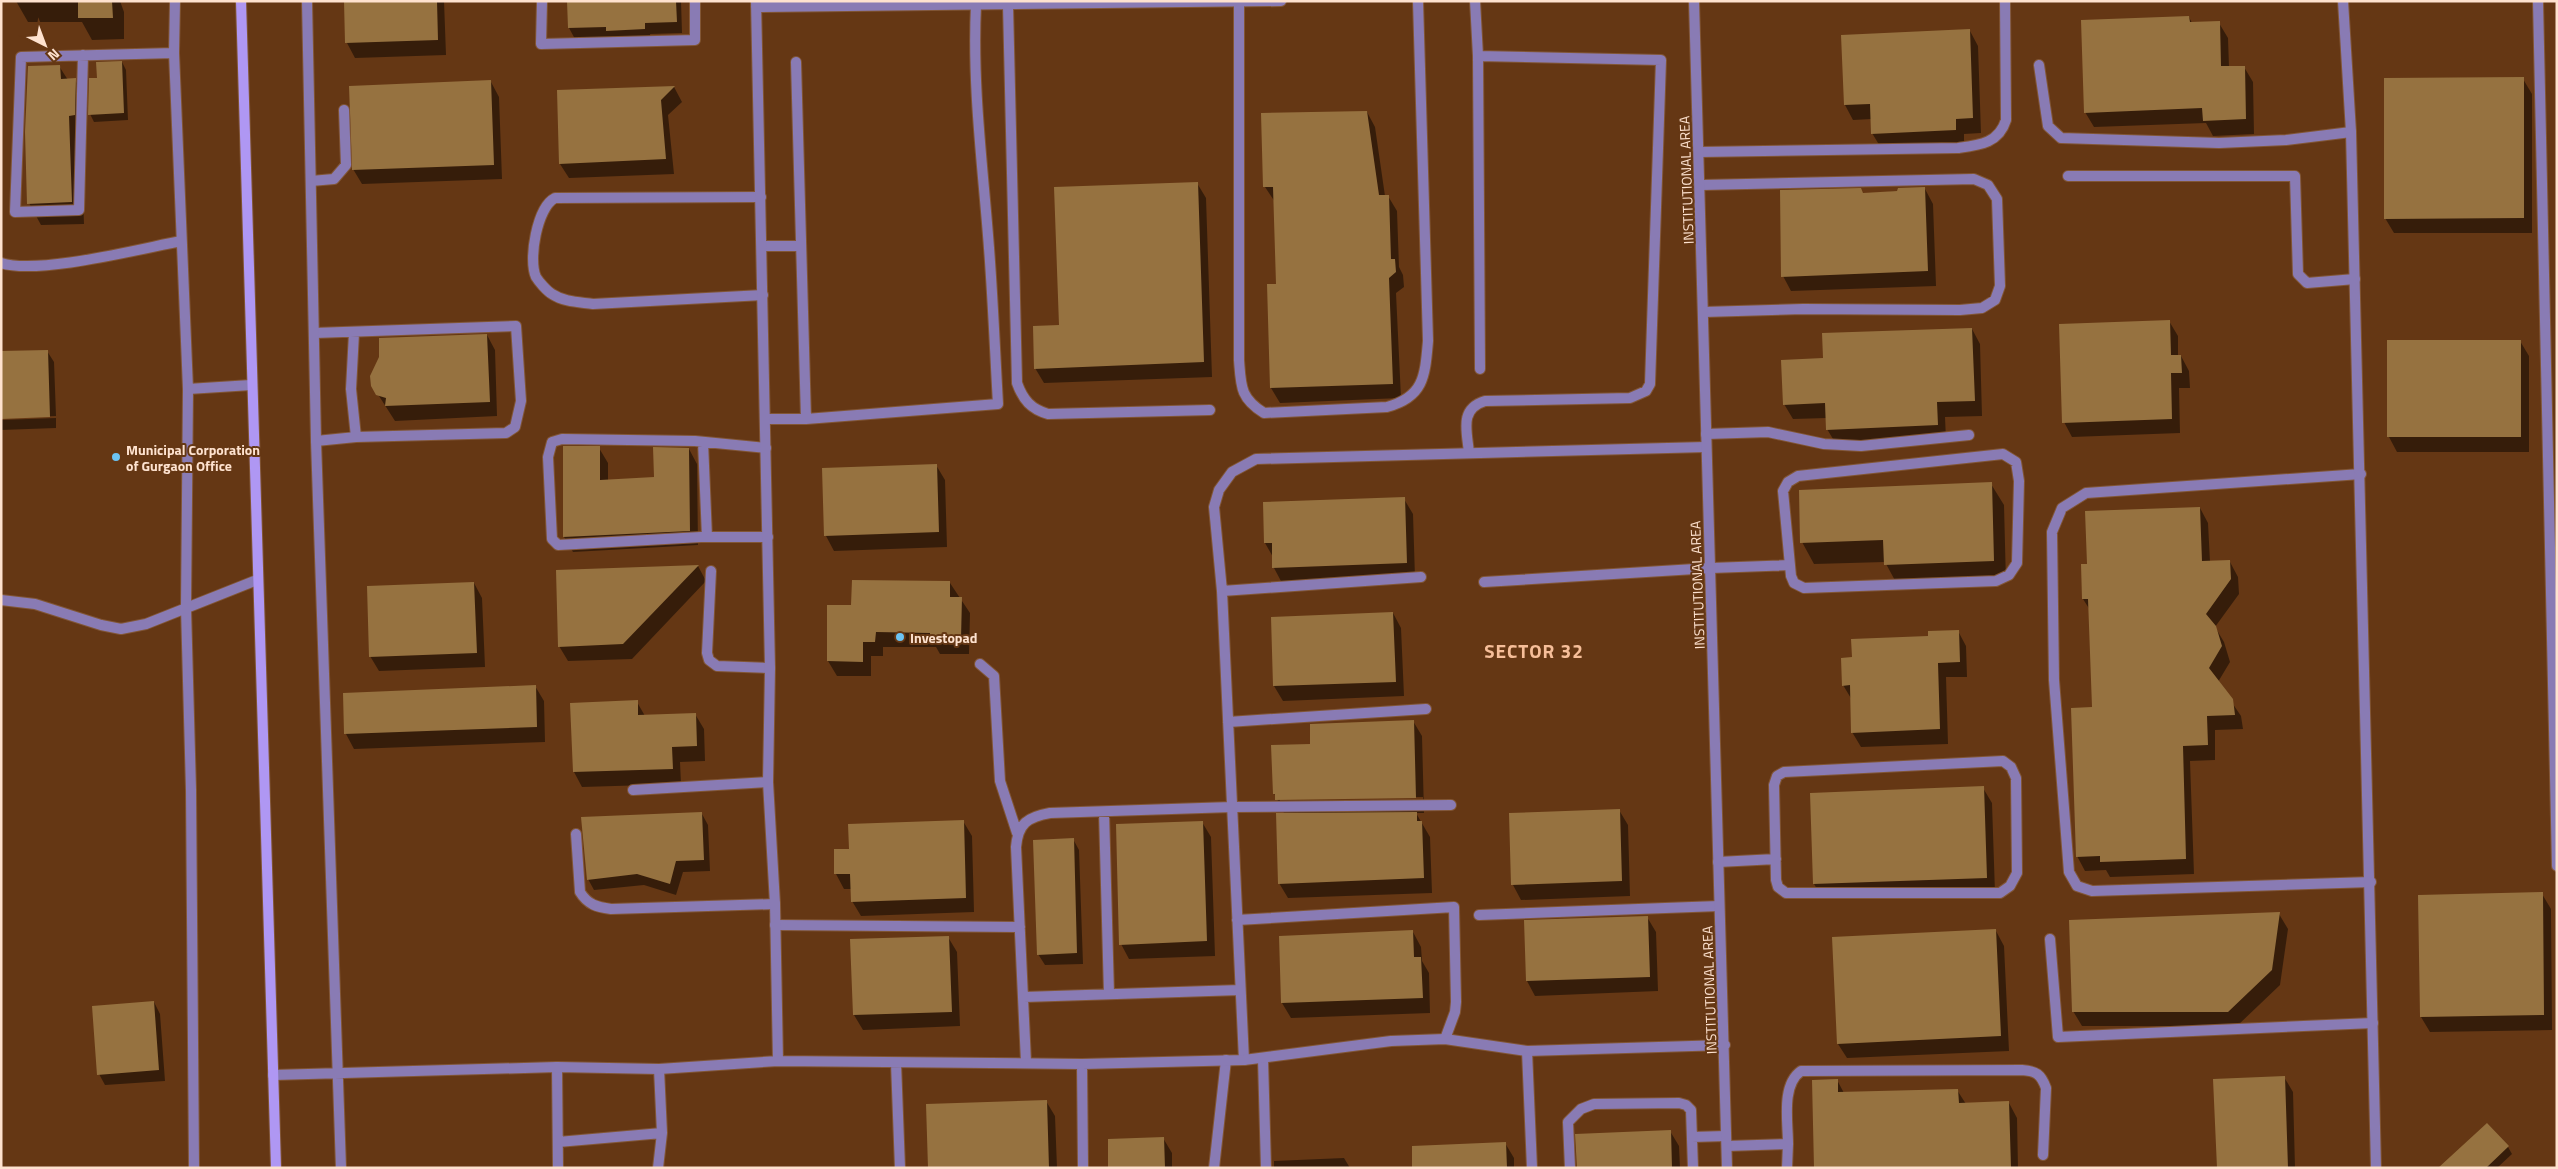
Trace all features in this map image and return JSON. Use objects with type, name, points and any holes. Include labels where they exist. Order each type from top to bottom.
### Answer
[{"type":"street","points":[[174,1],[174,53],[188,389],[186,608],[191,790],[194,1168]]},
{"type":"street","points":[[241,1],[251,385],[276,1168]]},
{"type":"street","points":[[307,1],[316,441],[341,1168]]},
{"type":"street","points":[[542,1],[541,44],[695,40],[695,1]]},
{"type":"street","points":[[778,1061],[775,904],[768,782],[770,668],[768,537],[756,4],[1008,5],[1281,1]]},
{"type":"street","points":[[1239,3],[1239,360],[1241,388],[1250,405],[1264,413],[1387,407],[1405,402],[1418,390],[1426,363],[1428,342],[1418,1]]},
{"type":"street","points":[[1475,1],[1478,56],[1480,369]]},
{"type":"street","name":"INSTITUTIONAL AREA","points":[[1694,1],[1701,185],[1702,312],[1711,568],[1719,906],[1725,1045],[1727,1168]]},
{"type":"street","points":[[1699,152],[1958,148],[1982,145],[1994,139],[2003,129],[2006,120],[2005,1]]},
{"type":"street","points":[[2343,1],[2351,132],[2361,474],[2376,1168]]},
{"type":"street","points":[[2538,1],[2557,866]]},
{"type":"street","points":[[766,419],[806,419],[998,404],[989,250],[977,114],[976,5]]},
{"type":"street","points":[[1008,5],[1017,383],[1022,396],[1036,411],[1048,414],[1210,410]]},
{"type":"street","points":[[83,56],[79,210],[15,212],[21,57],[174,53]]},
{"type":"street","points":[[1469,453],[1467,418],[1469,410],[1475,404],[1485,402],[1630,398],[1646,390],[1650,384],[1661,60],[1478,56]]},
{"type":"street","points":[[796,62],[806,419]]},
{"type":"street","points":[[2039,65],[2048,126],[2061,138],[2219,143],[2286,140],[2351,132]]},
{"type":"street","points":[[311,181],[334,179],[346,165],[344,110]]},
{"type":"street","points":[[2068,176],[2295,176],[2298,274],[2307,283],[2355,279]]},
{"type":"street","points":[[1701,185],[1974,179],[1988,185],[1997,199],[2000,286],[1995,300],[1982,308],[1960,310],[1804,309],[1702,312]]},
{"type":"street","points":[[761,197],[555,198],[543,208],[538,222],[534,252],[536,276],[551,294],[568,301],[593,304],[763,295]]},
{"type":"street","points":[[1,263],[14,268],[60,264],[181,241]]},
{"type":"street","points":[[762,246],[801,246]]},
{"type":"street","points":[[314,333],[516,326],[521,401],[515,427],[506,433],[356,437],[316,441]]},
{"type":"street","points":[[354,333],[351,389],[356,437]]},
{"type":"street","points":[[188,389],[251,385]]},
{"type":"street","points":[[1706,434],[1768,432],[1824,444],[1861,446],[1969,435]]},
{"type":"street","points":[[766,448],[704,442],[562,439],[552,442],[548,457],[552,539],[555,544],[707,537],[768,537]]},
{"type":"street","points":[[704,442],[707,537]]},
{"type":"street","points":[[1244,1060],[1222,591],[1214,507],[1219,490],[1232,472],[1256,458],[1706,447]]},
{"type":"street","points":[[2003,454],[2016,462],[2018,481],[2017,563],[2009,575],[1996,581],[1804,588],[1794,583],[1790,566],[1783,491],[1788,482],[1798,476],[2003,454]]},
{"type":"street","points":[[2361,474],[2086,493],[2062,508],[2052,532],[2054,680],[2069,872],[2077,886],[2092,891],[2371,882]]},
{"type":"street","points":[[1484,582],[1711,568],[1790,566]]},
{"type":"street","points":[[711,571],[707,652],[709,660],[717,666],[770,668]]},
{"type":"street","points":[[1222,591],[1421,576]]},
{"type":"street","points":[[1,600],[35,604],[101,626],[121,629],[146,624],[257,580]]},
{"type":"street","points":[[980,664],[994,676],[1000,781],[1017,833],[1026,1062]]},
{"type":"street","points":[[1228,722],[1426,710]]},
{"type":"street","points":[[2003,761],[2011,767],[2016,778],[2017,873],[2010,886],[2000,893],[1786,893],[1778,887],[1776,859],[1774,785],[1777,776],[1784,772],[2003,761]]},
{"type":"street","points":[[633,790],[768,782]]},
{"type":"street","points":[[1017,833],[1024,822],[1038,816],[1232,807],[1451,805]]},
{"type":"street","points":[[1104,812],[1109,994]]},
{"type":"street","points":[[576,834],[580,892],[585,900],[594,907],[611,909],[775,904]]},
{"type":"street","points":[[1718,862],[1776,859]]},
{"type":"street","points":[[1238,920],[1454,906],[1456,1002],[1455,1012],[1444,1039]]},
{"type":"street","points":[[1479,915],[1719,906]]},
{"type":"street","points":[[775,925],[1020,927]]},
{"type":"street","points":[[2050,939],[2058,1037],[2373,1023]]},
{"type":"street","points":[[1024,997],[1240,990]]},
{"type":"street","points":[[273,1075],[557,1067],[659,1069],[778,1061],[1082,1064],[1244,1060],[1391,1041],[1444,1039],[1527,1051],[1725,1045]]},
{"type":"street","points":[[1527,1051],[1532,1168]]},
{"type":"street","points":[[1263,1059],[1266,1168]]},
{"type":"street","points":[[1214,1168],[1226,1060]]},
{"type":"street","points":[[896,1063],[900,1168]]},
{"type":"street","points":[[1082,1064],[1083,1168]]},
{"type":"street","points":[[557,1067],[558,1168]]},
{"type":"street","points":[[658,1168],[662,1133],[659,1069]]},
{"type":"street","points":[[1788,1168],[1789,1088],[1793,1077],[1801,1071],[2034,1071],[2042,1078],[2046,1088],[2043,1155]]},
{"type":"street","points":[[1570,1168],[1568,1122],[1581,1109],[1594,1104],[1686,1105],[1691,1110],[1693,1168]]},
{"type":"street","points":[[558,1142],[662,1133]]},
{"type":"street","points":[[1692,1137],[1788,1144]]},
{"type":"building","points":[[78,1],[112,1],[113,18],[78,18]]},
{"type":"building","points":[[344,1],[437,1],[438,40],[345,43]]},
{"type":"building","points":[[567,1],[676,1],[677,22],[645,23],[645,29],[606,31],[606,27],[568,28]]},
{"type":"building","points":[[2189,16],[2190,22],[2220,21],[2221,66],[2245,66],[2246,119],[2203,121],[2202,108],[2084,113],[2081,20]]},
{"type":"building","points":[[1970,29],[1973,118],[1956,119],[1956,130],[1871,134],[1870,104],[1844,105],[1841,35]]},
{"type":"building","points":[[122,61],[124,113],[88,115],[89,78],[97,78],[96,62]]},
{"type":"building","points":[[60,65],[61,79],[76,78],[75,115],[69,116],[72,202],[27,204],[25,132],[28,66]]},
{"type":"building","points":[[2524,77],[2524,218],[2384,219],[2384,78]]},
{"type":"building","points":[[491,80],[494,165],[352,170],[349,86]]},
{"type":"building","points":[[675,86],[661,100],[666,159],[559,164],[557,90]]},
{"type":"building","points":[[1367,111],[1379,195],[1389,195],[1391,259],[1395,259],[1396,272],[1389,278],[1393,384],[1270,388],[1267,284],[1276,284],[1273,187],[1263,187],[1261,113]]},
{"type":"building","points":[[1198,182],[1204,362],[1034,369],[1033,326],[1059,325],[1054,187]]},
{"type":"building","points":[[1925,187],[1928,271],[1781,277],[1780,190],[1861,188],[1863,193],[1897,191],[1898,188]]},
{"type":"building","points":[[2170,320],[2171,355],[2181,355],[2182,373],[2171,373],[2172,419],[2062,423],[2059,324]]},
{"type":"building","points":[[1972,328],[1975,401],[1937,402],[1938,425],[1826,430],[1825,403],[1783,405],[1781,360],[1823,358],[1822,333]]},
{"type":"building","points":[[487,334],[490,402],[385,406],[386,398],[376,395],[371,386],[370,376],[379,357],[379,338]]},
{"type":"building","points":[[2387,340],[2521,340],[2521,437],[2387,437]]},
{"type":"building","points":[[48,350],[50,417],[1,419],[1,351]]},
{"type":"building","points":[[563,446],[600,446],[600,480],[654,477],[653,447],[689,448],[690,531],[563,537]]},
{"type":"building","points":[[937,464],[939,532],[824,536],[822,468]]},
{"type":"building","points":[[1992,482],[1994,561],[1884,565],[1883,540],[1800,543],[1799,490]]},
{"type":"building","points":[[1405,497],[1407,563],[1272,568],[1272,543],[1264,543],[1263,502]]},
{"type":"building","points":[[2200,507],[2202,561],[2230,560],[2231,579],[2206,614],[2216,626],[2222,646],[2209,668],[2233,699],[2235,715],[2207,716],[2208,745],[2183,746],[2186,859],[2100,862],[2100,856],[2076,857],[2071,708],[2092,707],[2088,599],[2082,599],[2081,564],[2087,564],[2085,511]]},
{"type":"building","points":[[699,565],[623,644],[558,647],[556,570]]},
{"type":"building","points":[[852,580],[950,581],[950,597],[962,597],[961,639],[930,639],[930,633],[876,632],[875,642],[863,642],[863,662],[827,661],[827,605],[851,605]]},
{"type":"building","points":[[474,582],[477,653],[369,657],[367,586]]},
{"type":"building","points":[[1393,612],[1396,682],[1273,686],[1271,617]]},
{"type":"building","points":[[1959,630],[1960,662],[1938,663],[1940,729],[1851,733],[1850,685],[1842,686],[1841,658],[1852,657],[1851,639],[1928,636],[1928,631]]},
{"type":"building","points":[[536,685],[537,727],[344,734],[343,693]]},
{"type":"building","points":[[638,700],[638,715],[696,713],[697,746],[672,747],[673,769],[573,772],[570,703]]},
{"type":"building","points":[[1414,720],[1416,798],[1275,800],[1275,794],[1273,794],[1271,745],[1310,744],[1310,724]]},
{"type":"building","points":[[1984,786],[1987,878],[1813,884],[1810,793]]},
{"type":"building","points":[[1620,809],[1622,881],[1511,885],[1509,813]]},
{"type":"building","points":[[702,812],[704,860],[676,861],[670,884],[637,874],[587,880],[581,817]]},
{"type":"building","points":[[1417,812],[1417,821],[1422,821],[1424,878],[1278,884],[1276,813]]},
{"type":"building","points":[[964,820],[966,898],[851,902],[850,874],[834,874],[834,849],[849,849],[848,824]]},
{"type":"building","points":[[1203,821],[1207,941],[1119,945],[1116,824]]},
{"type":"building","points":[[1074,838],[1077,953],[1037,955],[1033,840]]},
{"type":"building","points":[[2543,892],[2544,1015],[2420,1017],[2418,895]]},
{"type":"building","points":[[2280,912],[2272,970],[2228,1012],[2072,1012],[2069,920]]},
{"type":"building","points":[[1648,916],[1650,977],[1526,981],[1524,920]]},
{"type":"building","points":[[1996,929],[2001,1036],[1837,1044],[1832,937]]},
{"type":"building","points":[[1413,930],[1414,957],[1421,957],[1423,998],[1281,1003],[1279,936]]},
{"type":"building","points":[[949,936],[952,1012],[853,1015],[850,939]]},
{"type":"building","points":[[154,1001],[159,1070],[97,1075],[92,1006]]},
{"type":"building","points":[[2285,1076],[2288,1168],[2217,1168],[2213,1079]]},
{"type":"building","points":[[1838,1079],[1838,1092],[1958,1089],[1959,1103],[2009,1101],[2011,1168],[1814,1168],[1812,1080]]},
{"type":"building","points":[[1047,1100],[1049,1168],[928,1168],[926,1104]]},
{"type":"building","points":[[2487,1123],[2509,1146],[2486,1168],[2438,1168]]},
{"type":"building","points":[[1671,1130],[1672,1168],[1577,1168],[1575,1134]]},
{"type":"building","points":[[1164,1137],[1165,1168],[1108,1168],[1108,1139]]},
{"type":"building","points":[[1506,1142],[1507,1168],[1412,1168],[1412,1146]]},
{"type":"place","name":"Municipal Corporation of Gurgaon Office","points":[[116,457]]},
{"type":"place","name":"Investopad","points":[[900,637]]},
{"type":"district","name":"SECTOR 32","points":[[1534,650]]}]
